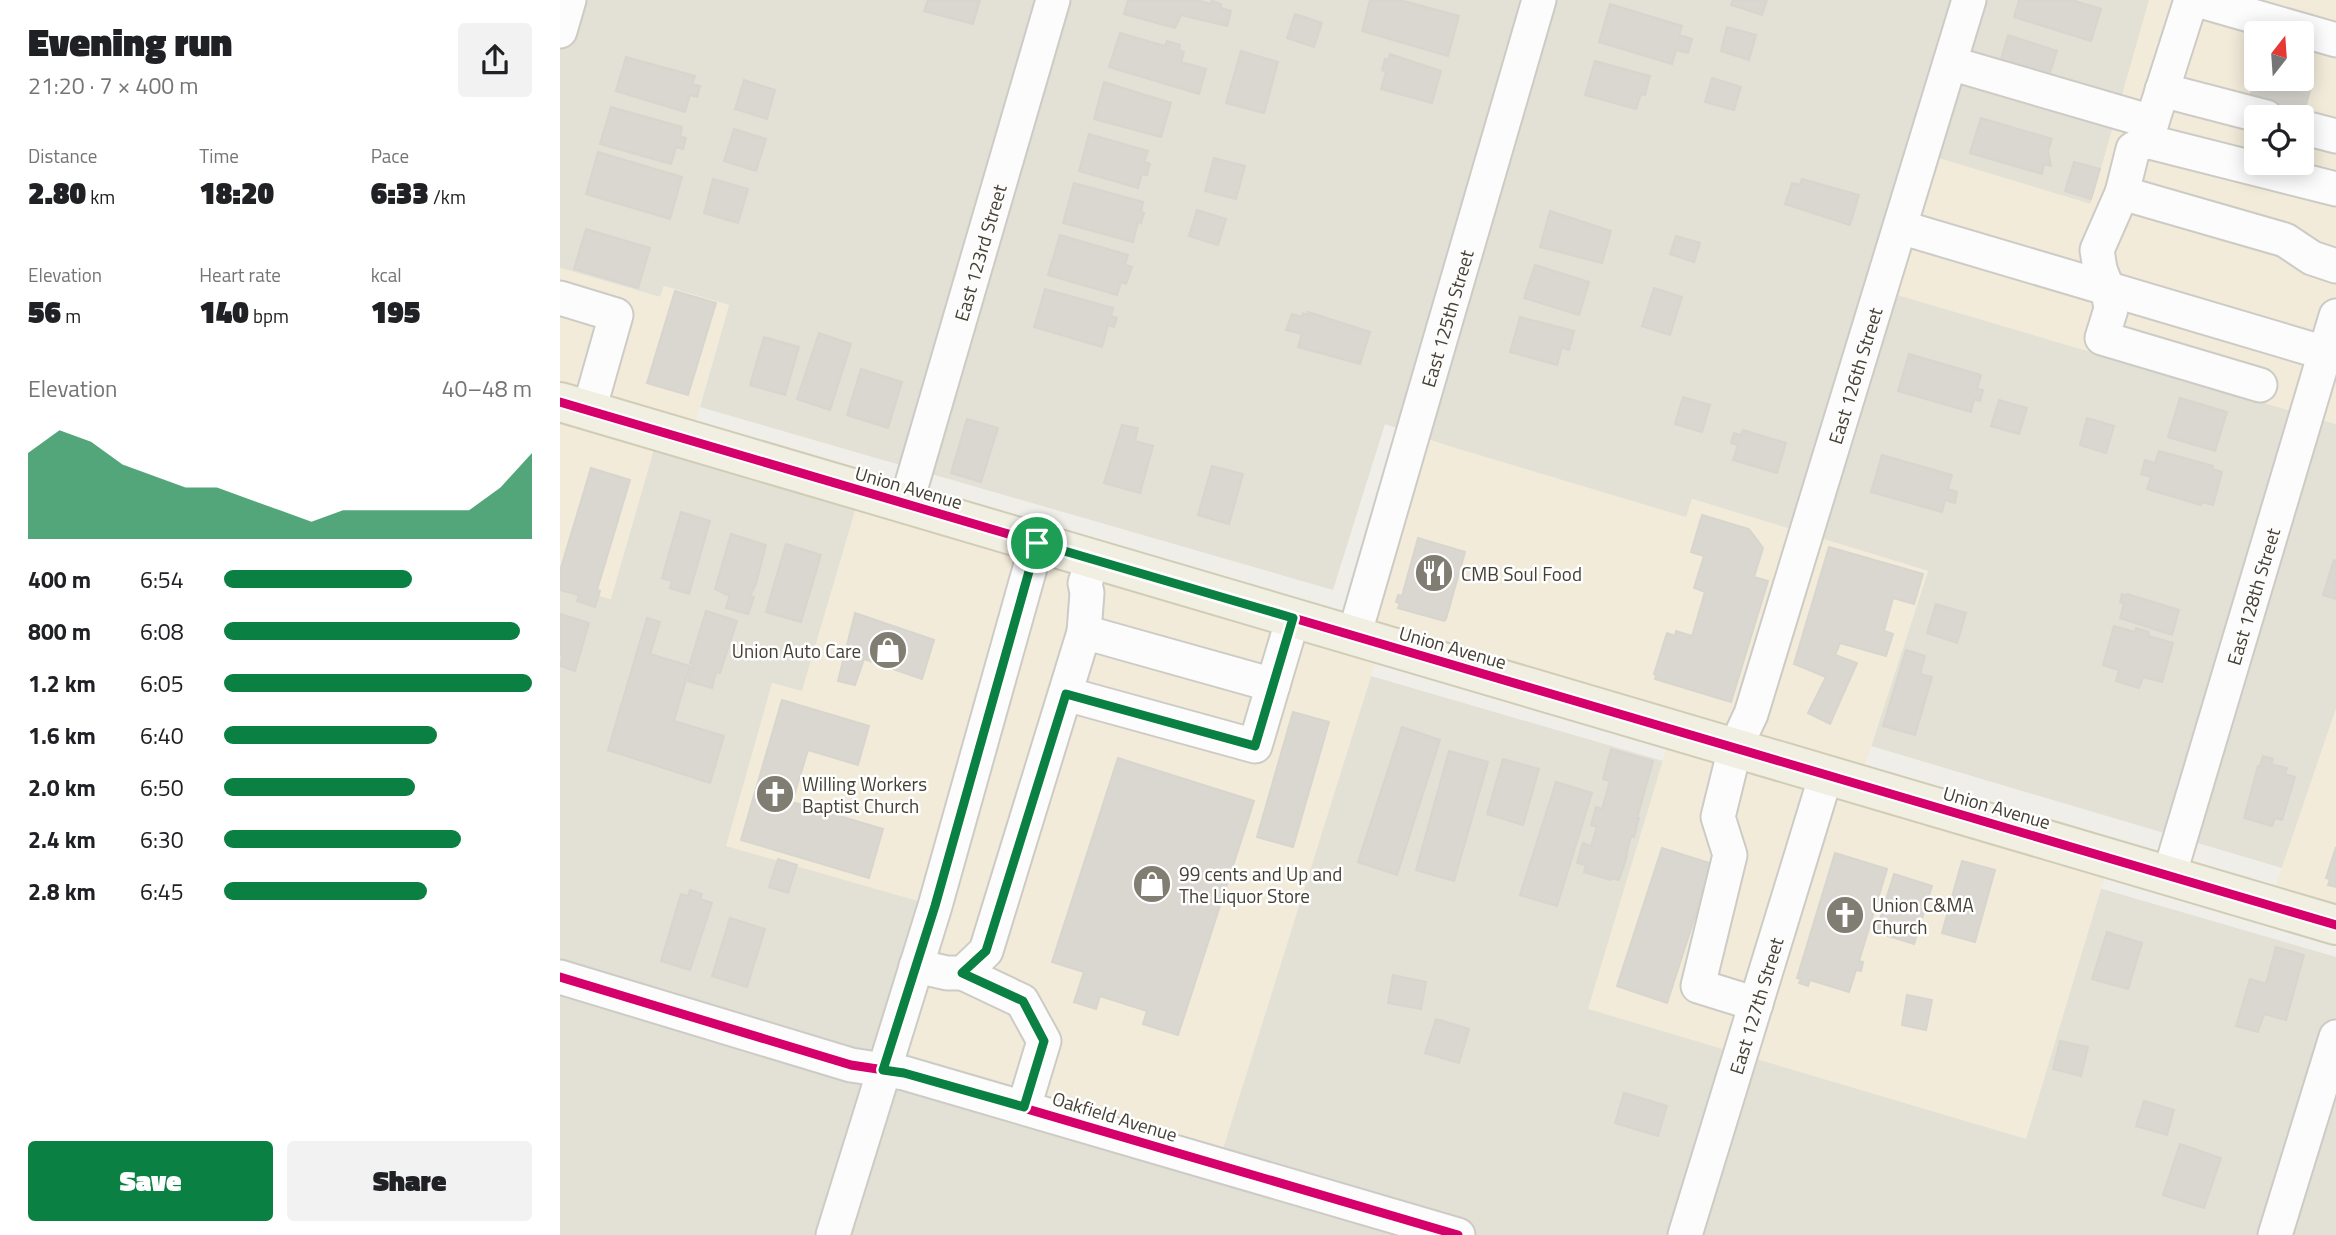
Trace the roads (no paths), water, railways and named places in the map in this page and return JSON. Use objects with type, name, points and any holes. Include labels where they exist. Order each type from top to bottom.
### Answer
[{"type":"main road","name":"Union Avenue","points":[[574,406],[2336,925]]},
{"type":"street","points":[[560,31],[569,0]]},
{"type":"street","name":"East 123rd Street","points":[[906,504],[1053,0]]},
{"type":"street","name":"East 125th Street","points":[[1354,636],[1539,0]]},
{"type":"street","name":"East 126th Street","points":[[1756,1004],[1698,986],[1730,855],[1718,817],[1735,748],[1751,714],[1969,0]]},
{"type":"street","points":[[2191,0],[2149,132],[2133,149],[2122,193],[2097,250],[2100,269],[2108,290],[2110,309],[2102,338],[2260,385]]},
{"type":"street","points":[[2197,0],[2336,40]]},
{"type":"street","points":[[1950,63],[2149,132],[2336,189]]},
{"type":"street","points":[[2162,90],[2244,111]]},
{"type":"street","points":[[2314,130],[2336,136]]},
{"type":"street","points":[[2122,193],[2285,240],[2312,258],[2336,266]]},
{"type":"street","points":[[1900,228],[2325,353]]},
{"type":"street","points":[[560,298],[616,315],[574,406]]},
{"type":"street","name":"East 128th Street","points":[[2169,876],[2336,316]]},
{"type":"street","points":[[833,1235],[916,966],[1037,543]]},
{"type":"street","points":[[962,973],[986,951],[1084,632],[1086,583],[1093,559]]},
{"type":"street","points":[[1066,694],[1255,746],[1293,618]]},
{"type":"street","points":[[1084,632],[1273,685]]},
{"type":"street","name":"East 127th Street","points":[[1685,1235],[1826,775]]},
{"type":"street","points":[[916,966],[947,973],[962,973],[1023,1001],[1044,1041],[1024,1107]]},
{"type":"street","name":"Oakfield Avenue","points":[[560,977],[851,1065],[904,1073],[1458,1235]]},
{"type":"street","points":[[2275,1235],[2336,1037]]},
{"type":"place","name":"CMB Soul Food","points":[[1434,573]]},
{"type":"place","name":"Union Auto Care","points":[[888,650]]},
{"type":"place","name":"Willing Workers Baptist Church","points":[[775,794]]},
{"type":"place","name":"99 cents and Up and The Liquor Store","points":[[1152,884]]},
{"type":"place","name":"Union C&MA Church","points":[[1845,915]]}]
